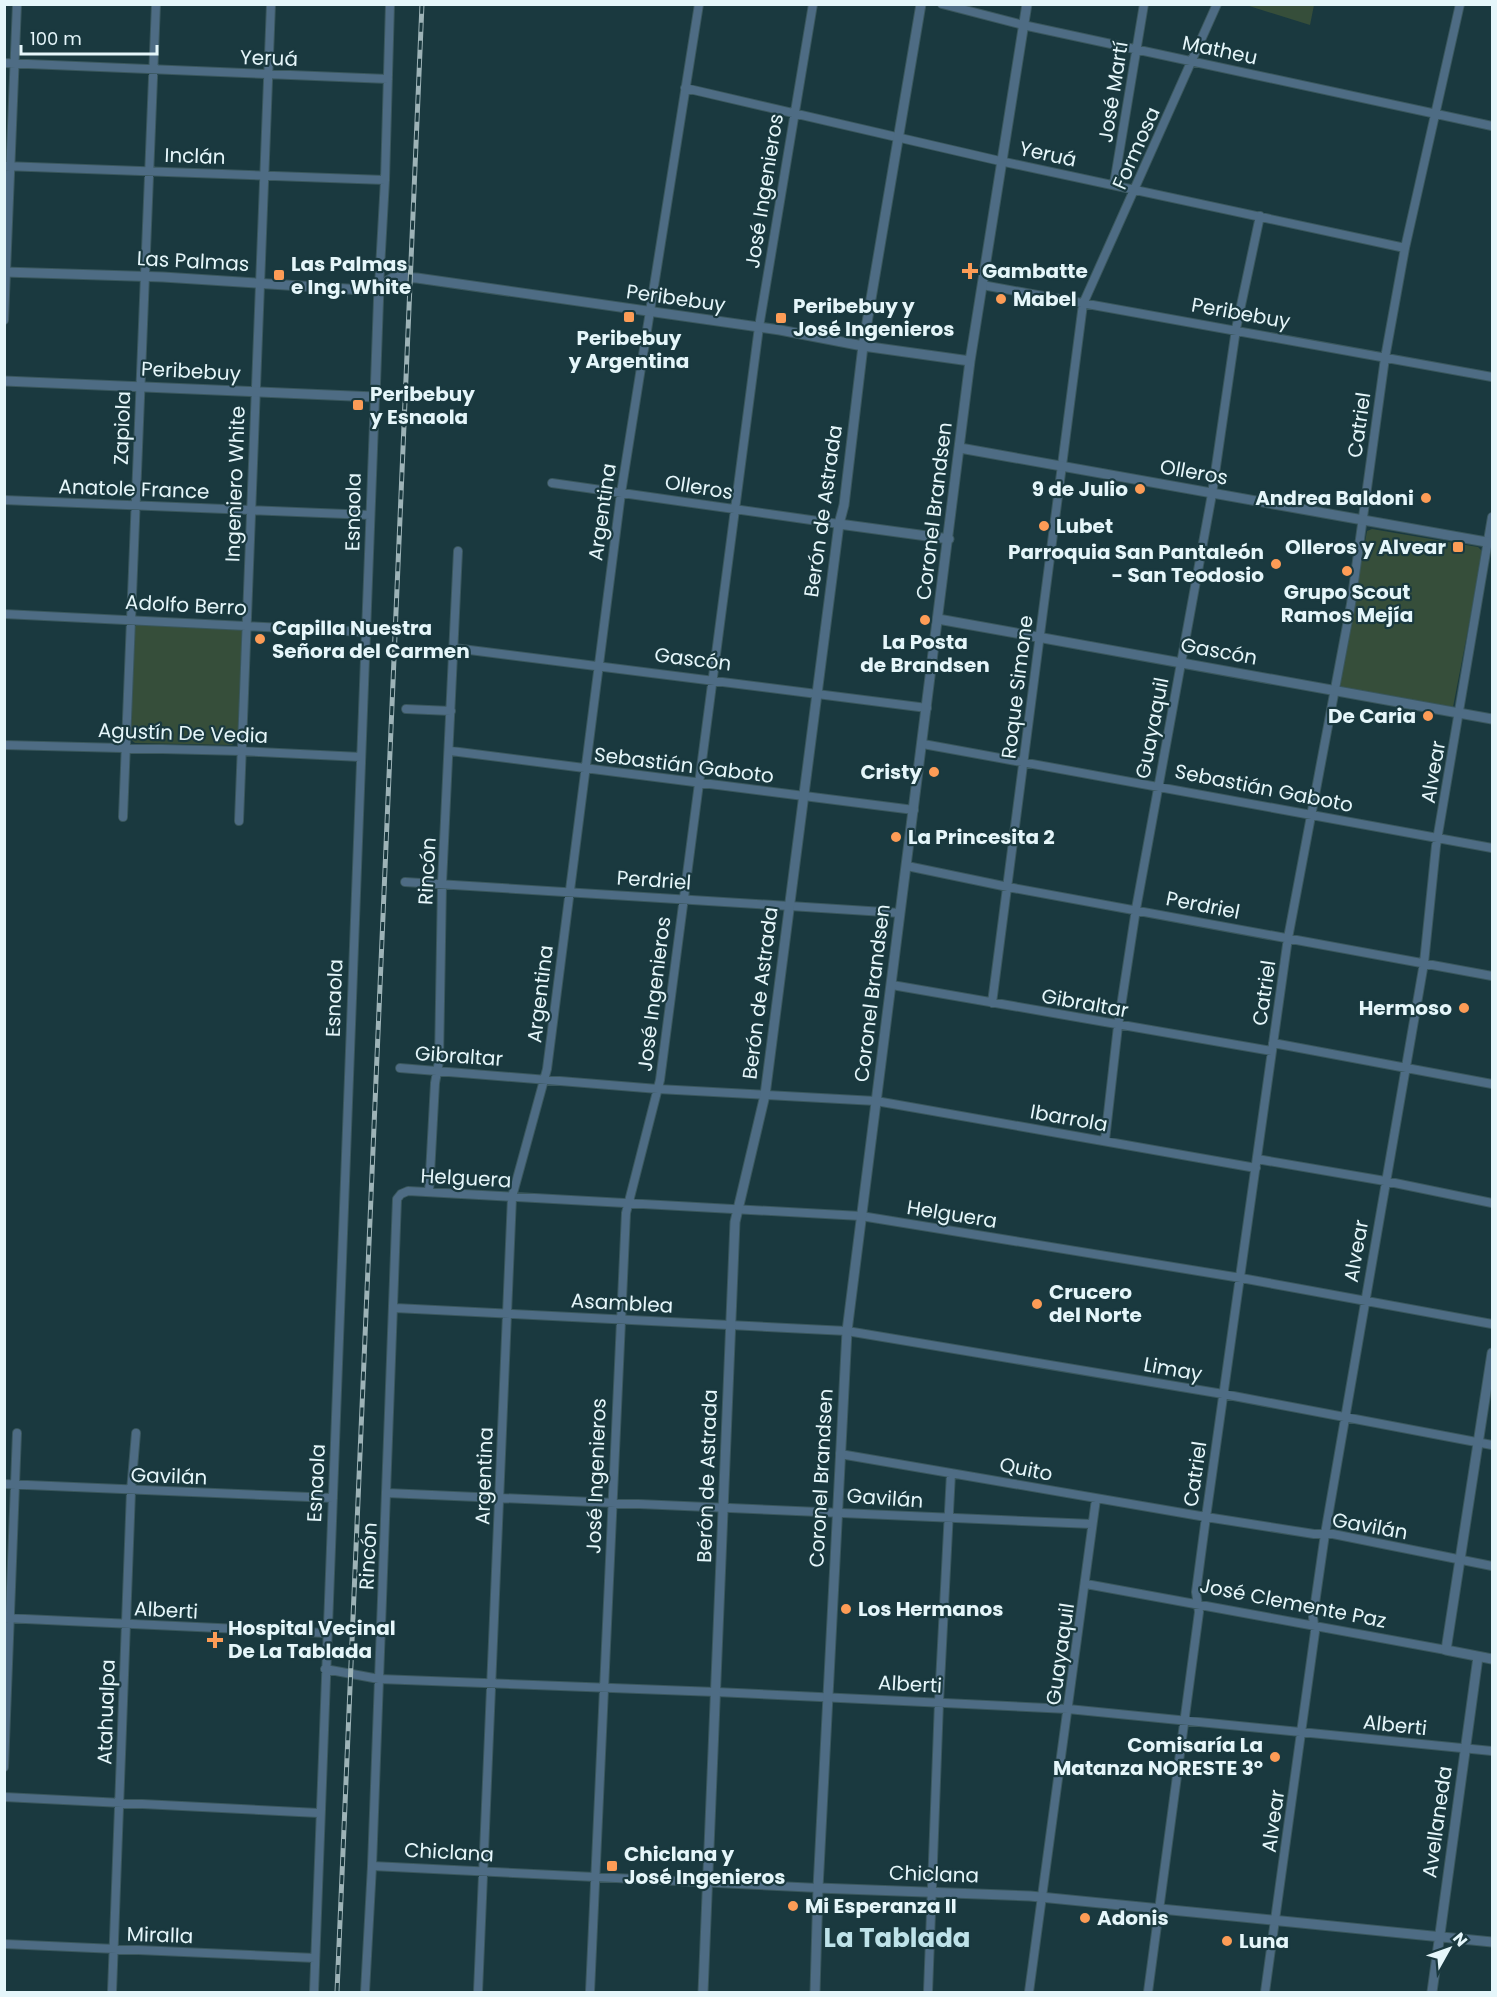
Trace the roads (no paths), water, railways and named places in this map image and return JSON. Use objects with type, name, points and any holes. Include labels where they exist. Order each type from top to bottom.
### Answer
[{"type":"street","points":[[4,320],[8,166],[16,64],[17,4]]},
{"type":"street","name":"Zapiola","points":[[123,817],[156,4]]},
{"type":"street","name":"Ingeniero White","points":[[238,821],[271,4]]},
{"type":"street","name":"Esnaola","points":[[314,1992],[319,1814],[385,180],[390,4]]},
{"type":"street","name":"Argentina","points":[[478,1992],[512,1197],[545,1078],[621,493],[648,312],[699,4]]},
{"type":"street","name":"José Ingenieros","points":[[590,1992],[619,1319],[627,1203],[658,1089],[759,327],[813,4]]},
{"type":"street","name":"Berón de Astrada","points":[[703,1992],[737,1211],[765,1095],[816,694],[839,524],[844,505],[862,346],[921,4]]},
{"type":"street","name":"Matheu","points":[[942,4],[1023,25],[1492,126]]},
{"type":"street","name":"Coronel Brandsen","points":[[815,1992],[818,1888],[847,1331],[970,361],[1000,160],[1027,4]]},
{"type":"street","name":"José Martí","points":[[1114,184],[1144,4]]},
{"type":"street","name":"Formosa","points":[[1083,304],[1217,4]]},
{"type":"street","name":"Catriel","points":[[1148,1992],[1199,1612],[1196,1592],[1288,938],[1335,691],[1363,521],[1385,358],[1405,248],[1460,4]]},
{"type":"street","name":"Yeruá","points":[[4,63],[388,79]]},
{"type":"street","name":"Yeruá","points":[[685,88],[1000,160],[1405,248]]},
{"type":"street","name":"Inclán","points":[[8,166],[385,180]]},
{"type":"street","name":"Guayaquil","points":[[1105,1140],[1118,1026],[1136,909],[1212,494],[1236,329],[1260,216]]},
{"type":"street","name":"Las Palmas","points":[[5,272],[145,276],[363,290],[379,286]]},
{"type":"street","name":"Peribebuy","points":[[379,286],[394,277],[417,278],[759,327],[862,346],[970,361]]},
{"type":"street","name":"Peribebuy","points":[[982,285],[1492,377]]},
{"type":"street","name":"Roque Simone","points":[[992,1002],[1025,763],[1083,304]]},
{"type":"street","name":"Peribebuy","points":[[4,381],[375,397]]},
{"type":"street","name":"Olleros","points":[[960,448],[1490,543]]},
{"type":"street","name":"Olleros","points":[[552,483],[735,511],[949,539]]},
{"type":"street","name":"Anatole France","points":[[4,500],[370,516]]},
{"type":"street","name":"Alvear","points":[[1265,1992],[1302,1732],[1313,1617],[1325,1534],[1404,1066],[1424,963],[1437,838],[1490,543],[1492,517]]},
{"type":"street","name":"Rincón","points":[[429,1192],[437,1071],[442,883],[451,751],[458,551]]},
{"type":"street","name":"Adolfo Berro","points":[[4,614],[130,618],[366,632]]},
{"type":"street","name":"Gascón","points":[[938,619],[1492,719]]},
{"type":"street","name":"Gascón","points":[[454,648],[927,708]]},
{"type":"street","points":[[406,709],[451,711]]},
{"type":"street","name":"Sebastián Gaboto","points":[[923,744],[1158,785],[1492,848]]},
{"type":"street","name":"Agustín De Vedia","points":[[4,745],[241,751],[361,757]]},
{"type":"street","name":"Sebastián Gaboto","points":[[451,751],[914,810]]},
{"type":"street","name":"Perdriel","points":[[907,866],[1008,888],[1136,909],[1492,976]]},
{"type":"street","name":"Perdriel","points":[[405,882],[570,890],[900,913]]},
{"type":"street","name":"Gibraltar","points":[[892,985],[1118,1026],[1404,1066],[1492,1084]]},
{"type":"street","name":"Gibraltar","points":[[400,1068],[658,1089],[876,1101]]},
{"type":"street","name":"Ibarrola","points":[[876,1101],[1256,1168]]},
{"type":"street","points":[[1257,1159],[1385,1181],[1492,1203]]},
{"type":"street","name":"Helguera","points":[[401,1194],[429,1192],[737,1211],[861,1216],[1240,1278],[1492,1324]]},
{"type":"street","name":"Rincón","points":[[365,1992],[395,1308],[397,1199],[401,1194]]},
{"type":"street","name":"Asamblea","points":[[395,1308],[847,1331]]},
{"type":"street","name":"Limay","points":[[847,1331],[1223,1394],[1492,1445]]},
{"type":"street","points":[[1446,1650],[1480,1443],[1492,1353]]},
{"type":"street","points":[[4,1767],[7,1618],[17,1433]]},
{"type":"street","name":"Atahualpa","points":[[112,1992],[131,1491],[136,1433]]},
{"type":"street","name":"Quito","points":[[840,1454],[1206,1517]]},
{"type":"street","points":[[928,1992],[939,1702],[951,1473]]},
{"type":"street","name":"Gavilán","points":[[4,1484],[333,1498]]},
{"type":"street","name":"Gavilán","points":[[387,1492],[611,1504],[838,1510],[949,1519],[1092,1524]]},
{"type":"street","name":"Guayaquil","points":[[1029,1992],[1096,1499]]},
{"type":"street","name":"Gavilán","points":[[1206,1517],[1325,1534],[1492,1566]]},
{"type":"street","name":"José Clemente Paz","points":[[1086,1584],[1492,1659]]},
{"type":"street","name":"Alberti","points":[[7,1618],[326,1633]]},
{"type":"street","name":"Avellaneda","points":[[1432,1992],[1478,1657]]},
{"type":"street","name":"Alberti","points":[[325,1669],[379,1679],[1068,1709],[1492,1751]]},
{"type":"street","points":[[4,1797],[319,1814]]},
{"type":"street","name":"Chiclana","points":[[372,1866],[1043,1897],[1492,1942]]},
{"type":"street","name":"Miralla","points":[[4,1944],[315,1958]]},
{"type":"railway","points":[[337,1992],[422,4]]},
{"type":"place","name":"Gambatte","points":[[970,271]]},
{"type":"place","name":"Las Palmas e Ing. White","points":[[279,275]]},
{"type":"place","name":"Mabel","points":[[1001,299]]},
{"type":"place","name":"Peribebuy y Argentina","points":[[629,317]]},
{"type":"place","name":"Peribebuy y José Ingenieros","points":[[781,318]]},
{"type":"place","name":"Peribebuy y Esnaola","points":[[358,405]]},
{"type":"place","name":"9 de Julio","points":[[1140,489]]},
{"type":"place","name":"Andrea Baldoni","points":[[1426,498]]},
{"type":"place","name":"Lubet","points":[[1044,526]]},
{"type":"place","name":"Olleros y Alvear","points":[[1458,547]]},
{"type":"place","name":"Parroquia San Pantaleón - San Teodosio","points":[[1276,564]]},
{"type":"place","name":"Grupo Scout Ramos Mejía","points":[[1347,571]]},
{"type":"place","name":"La Posta de Brandsen","points":[[925,620]]},
{"type":"place","name":"Capilla Nuestra Señora del Carmen","points":[[260,639]]},
{"type":"place","name":"De Caria","points":[[1428,716]]},
{"type":"place","name":"Cristy","points":[[934,772]]},
{"type":"place","name":"La Princesita 2","points":[[896,837]]},
{"type":"place","name":"Hermoso","points":[[1464,1008]]},
{"type":"place","name":"Crucero del Norte","points":[[1037,1304]]},
{"type":"place","name":"Los Hermanos","points":[[846,1609]]},
{"type":"place","name":"Hospital Vecinal De La Tablada","points":[[215,1640]]},
{"type":"place","name":"Comisaría La Matanza NORESTE 3°","points":[[1275,1757]]},
{"type":"place","name":"Chiclana y José Ingenieros","points":[[612,1866]]},
{"type":"place","name":"Mi Esperanza II","points":[[793,1906]]},
{"type":"place","name":"Adonis","points":[[1085,1918]]},
{"type":"place","name":"Luna","points":[[1227,1941]]},
{"type":"district","name":"La Tablada","points":[[897,1938]]}]
